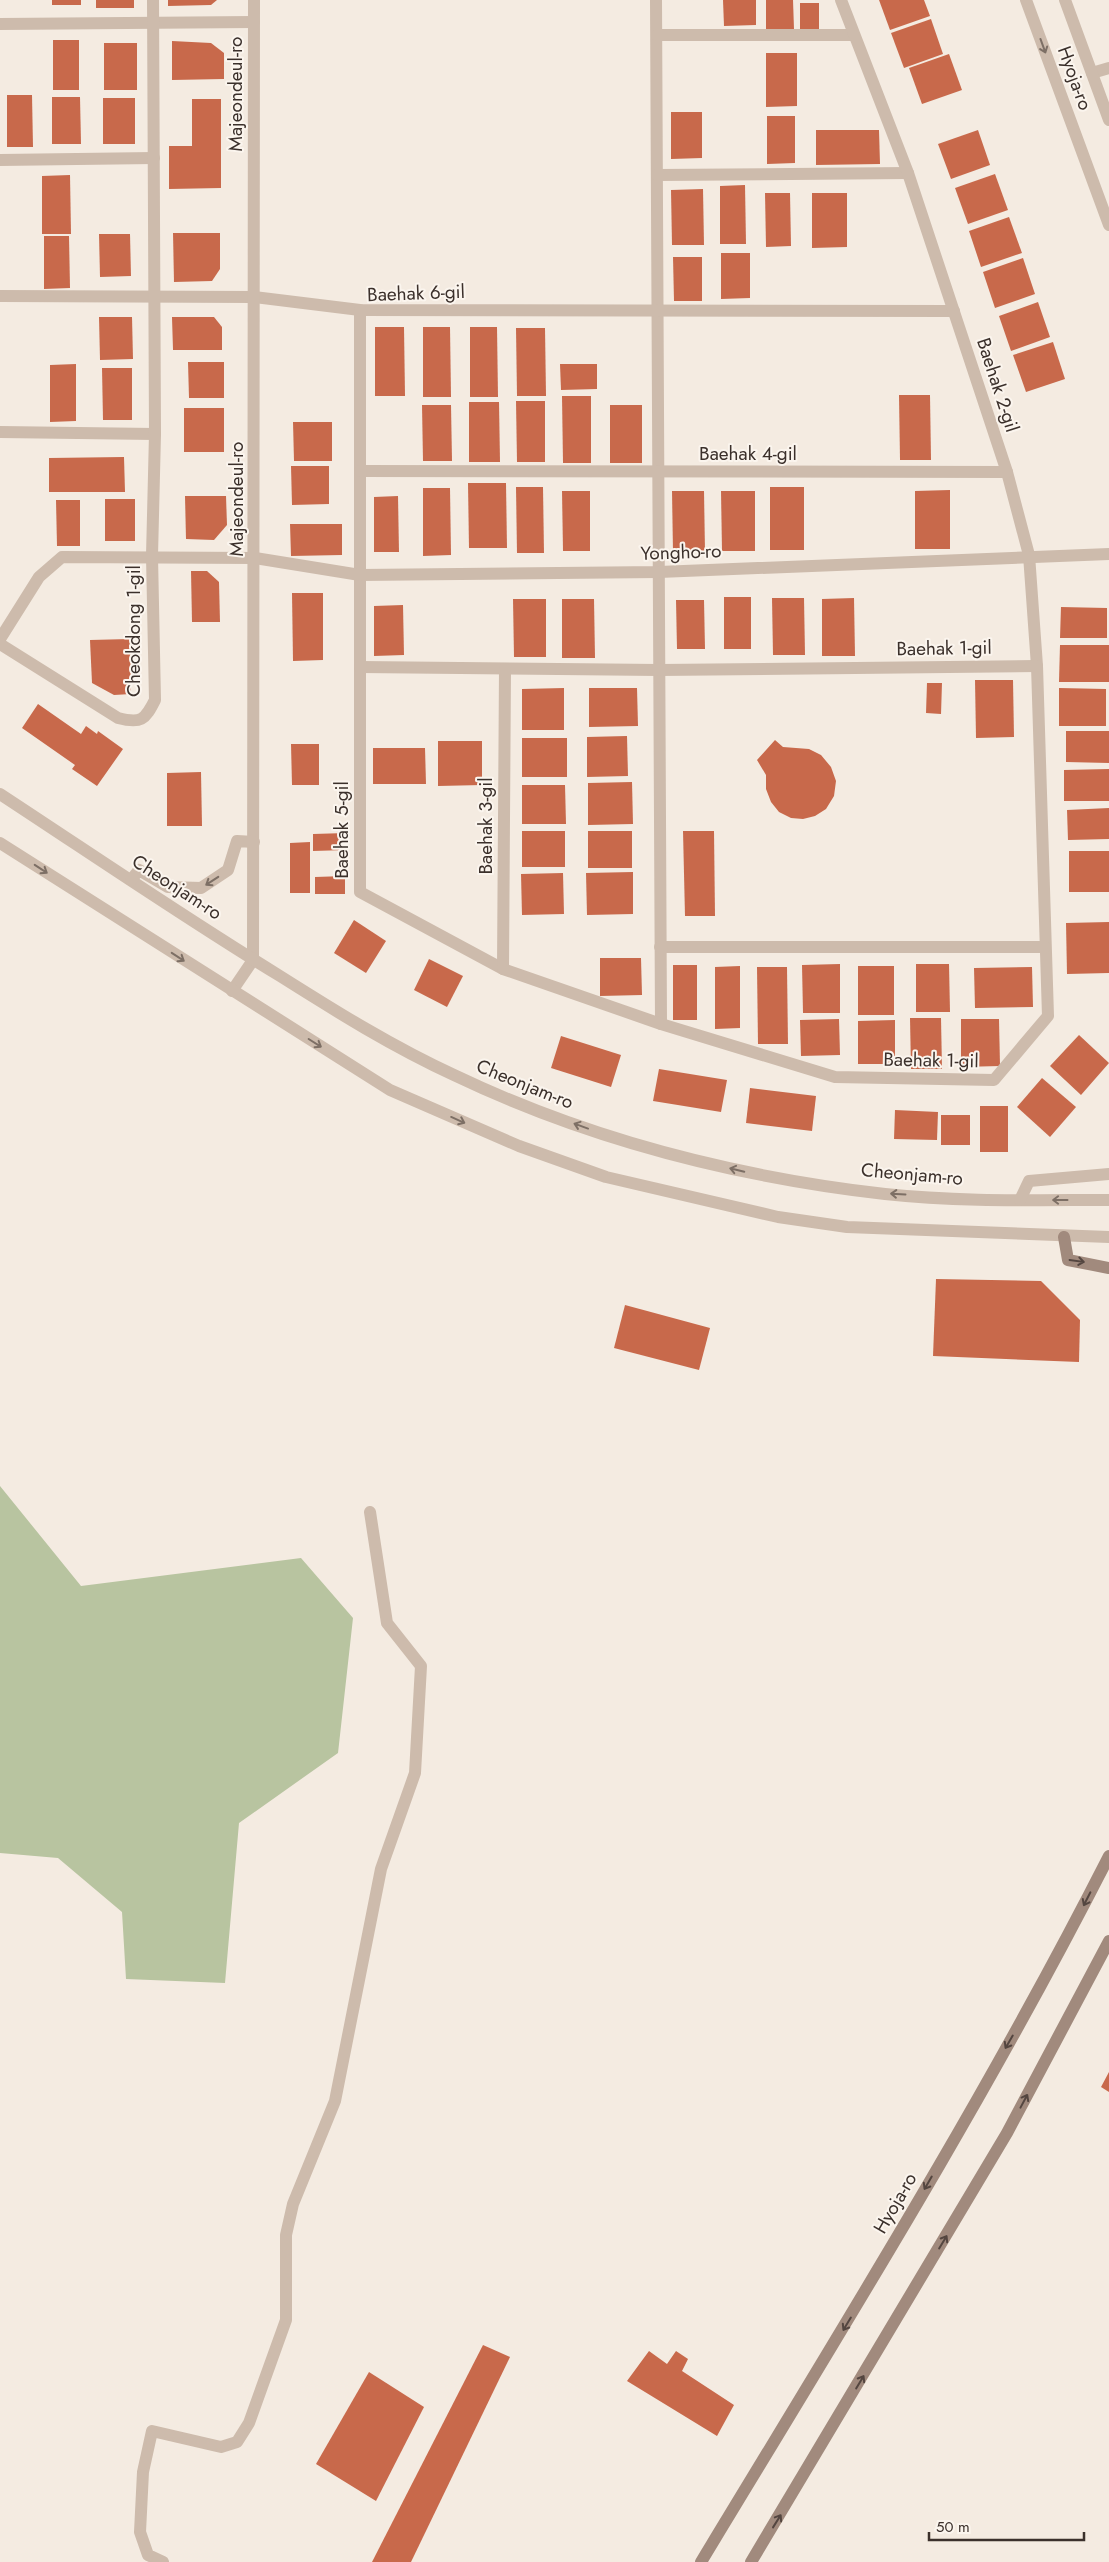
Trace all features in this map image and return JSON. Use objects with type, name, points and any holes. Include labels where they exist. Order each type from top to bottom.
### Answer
[{"type":"main road","points":[[1064,1237],[1068,1260],[1109,1268]]},
{"type":"main road","name":"Hyoja-ro","points":[[701,2562],[851,2318],[1056,1961],[1109,1856]]},
{"type":"main road","points":[[751,2562],[1007,2133],[1109,1941]]},
{"type":"street","name":"Cheokdong 1-gil","points":[[0,644],[118,718],[134,722],[146,716],[155,700],[152,556],[155,434],[153,0]]},
{"type":"street","name":"Majeondeul-ro","points":[[253,960],[255,558],[254,0]]},
{"type":"street","points":[[503,969],[661,1024],[656,0]]},
{"type":"street","name":"Baehak 2-gil","points":[[840,0],[908,173],[1007,472],[1029,555]]},
{"type":"street","name":"Hyoja-ro","points":[[1026,0],[1109,226]]},
{"type":"street","name":"Hyoja-ro","points":[[1065,0],[1109,120]]},
{"type":"street","points":[[0,24],[254,22]]},
{"type":"street","points":[[657,35],[853,35]]},
{"type":"street","points":[[1092,73],[1109,68]]},
{"type":"street","points":[[1,160],[154,158]]},
{"type":"street","points":[[657,175],[908,173]]},
{"type":"street","points":[[5,296],[254,297],[360,310]]},
{"type":"street","name":"Baehak 6-gil","points":[[360,575],[360,310],[658,311]]},
{"type":"street","points":[[658,311],[954,310]]},
{"type":"street","points":[[0,432],[155,434]]},
{"type":"street","name":"Baehak 4-gil","points":[[360,471],[1007,472]]},
{"type":"street","name":"Yongho-ro","points":[[152,556],[255,558],[360,575],[659,572],[1029,555],[1109,554]]},
{"type":"street","name":"Baehak 1-gil","points":[[661,1024],[835,1077],[994,1080],[1048,1016],[1037,666],[1029,555]]},
{"type":"street","name":"Cheokdong 1-gil","points":[[0,639],[39,577],[62,557],[152,556]]},
{"type":"street","name":"Baehak 5-gil","points":[[360,575],[360,892],[503,969]]},
{"type":"street","name":"Baehak 1-gil","points":[[659,670],[1037,666]]},
{"type":"street","points":[[360,667],[505,670],[659,670]]},
{"type":"street","name":"Baehak 3-gil","points":[[503,969],[505,670]]},
{"type":"street","name":"Cheonjam-ro","points":[[0,794],[253,960],[371,1033],[453,1075],[512,1101],[600,1133],[743,1172],[886,1194],[1020,1200],[1109,1200]]},
{"type":"street","points":[[0,842],[390,1090],[518,1146],[606,1177],[778,1217],[847,1227],[1064,1237],[1109,1237]]},
{"type":"street","points":[[131,880],[139,870],[168,887],[201,888],[228,870],[237,842],[254,842]]},
{"type":"street","points":[[660,947],[1045,947]]},
{"type":"street","points":[[232,991],[253,960]]},
{"type":"street","points":[[1020,1200],[1028,1181],[1109,1174]]},
{"type":"street","points":[[164,2562],[148,2555],[140,2532],[143,2472],[152,2431],[221,2447],[237,2442],[249,2423],[286,2320],[286,2235],[293,2204],[335,2101],[381,1869],[416,1773],[421,1666],[387,1623],[370,1512]]},
{"type":"green space","points":[[0,1486],[81,1586],[301,1558],[353,1618],[338,1753],[239,1823],[225,1983],[126,1979],[122,1912],[58,1858],[0,1853]]},
{"type":"building","points":[[52,0],[81,0],[81,5],[52,5]]},
{"type":"building","points":[[96,0],[134,0],[134,8],[96,8]]},
{"type":"building","points":[[168,0],[217,0],[211,5],[168,6]]},
{"type":"building","points":[[723,0],[756,0],[756,25],[724,26]]},
{"type":"building","points":[[766,0],[793,0],[794,29],[766,29]]},
{"type":"building","points":[[879,0],[924,0],[930,16],[890,30]]},
{"type":"building","points":[[800,3],[819,3],[819,31],[800,31]]},
{"type":"building","points":[[931,19],[943,54],[904,68],[891,33]]},
{"type":"building","points":[[53,40],[79,40],[79,90],[53,90]]},
{"type":"building","points":[[172,41],[211,43],[224,53],[224,79],[172,80]]},
{"type":"building","points":[[104,43],[137,43],[137,90],[104,90]]},
{"type":"building","points":[[766,53],[797,53],[797,106],[766,107]]},
{"type":"building","points":[[949,54],[962,90],[922,104],[909,68]]},
{"type":"building","points":[[7,95],[32,95],[33,147],[7,147]]},
{"type":"building","points":[[52,97],[80,97],[81,144],[52,144]]},
{"type":"building","points":[[103,98],[135,98],[135,144],[103,144]]},
{"type":"building","points":[[192,99],[221,99],[221,188],[169,189],[169,146],[192,146]]},
{"type":"building","points":[[671,112],[702,112],[702,158],[671,159]]},
{"type":"building","points":[[767,116],[795,116],[795,163],[767,164]]},
{"type":"building","points":[[816,130],[879,130],[880,164],[816,165]]},
{"type":"building","points":[[978,130],[990,165],[951,179],[938,144]]},
{"type":"building","points":[[995,174],[1008,210],[968,224],[955,188]]},
{"type":"building","points":[[70,175],[71,234],[42,234],[42,176]]},
{"type":"building","points":[[745,185],[746,244],[720,244],[720,186]]},
{"type":"building","points":[[703,189],[704,245],[672,245],[671,190]]},
{"type":"building","points":[[765,193],[790,193],[791,246],[766,247]]},
{"type":"building","points":[[812,193],[847,193],[847,247],[812,248]]},
{"type":"building","points":[[1009,217],[1022,253],[981,267],[969,231]]},
{"type":"building","points":[[173,233],[220,233],[220,269],[212,281],[174,282]]},
{"type":"building","points":[[99,234],[130,234],[131,276],[100,277]]},
{"type":"building","points":[[44,236],[69,236],[70,288],[44,289]]},
{"type":"building","points":[[721,253],[750,253],[750,298],[721,299]]},
{"type":"building","points":[[673,257],[702,257],[702,301],[674,301]]},
{"type":"building","points":[[1023,258],[1035,294],[995,308],[983,272]]},
{"type":"building","points":[[1038,302],[1050,337],[1011,351],[999,316]]},
{"type":"building","points":[[99,317],[132,317],[133,359],[100,360]]},
{"type":"building","points":[[172,317],[214,317],[222,327],[222,350],[173,350]]},
{"type":"building","points":[[375,327],[404,327],[405,396],[375,396]]},
{"type":"building","points":[[423,327],[450,327],[451,397],[423,397]]},
{"type":"building","points":[[470,327],[497,327],[498,397],[470,397]]},
{"type":"building","points":[[516,328],[545,328],[546,396],[517,396]]},
{"type":"building","points":[[1053,342],[1065,379],[1026,392],[1013,355]]},
{"type":"building","points":[[188,362],[224,362],[224,398],[189,398]]},
{"type":"building","points":[[76,364],[76,421],[50,422],[50,365]]},
{"type":"building","points":[[560,364],[597,364],[597,389],[561,390]]},
{"type":"building","points":[[102,368],[132,368],[132,420],[103,420]]},
{"type":"building","points":[[899,395],[930,395],[931,460],[900,460]]},
{"type":"building","points":[[562,396],[591,396],[591,463],[563,463]]},
{"type":"building","points":[[516,401],[545,401],[545,462],[517,462]]},
{"type":"building","points":[[469,402],[499,402],[500,462],[469,462]]},
{"type":"building","points":[[422,405],[451,405],[452,461],[423,461]]},
{"type":"building","points":[[610,405],[642,405],[642,463],[610,463]]},
{"type":"building","points":[[184,408],[224,408],[224,452],[184,452]]},
{"type":"building","points":[[293,422],[332,422],[332,461],[294,461]]},
{"type":"building","points":[[124,457],[125,492],[49,492],[49,458]]},
{"type":"building","points":[[291,466],[329,466],[329,504],[292,505]]},
{"type":"building","points":[[468,483],[506,483],[507,548],[469,548]]},
{"type":"building","points":[[516,487],[543,487],[544,553],[517,553]]},
{"type":"building","points":[[770,487],[804,487],[804,550],[770,550]]},
{"type":"building","points":[[423,488],[450,488],[451,555],[423,556]]},
{"type":"building","points":[[950,490],[950,549],[915,549],[915,491]]},
{"type":"building","points":[[562,491],[590,491],[590,551],[563,551]]},
{"type":"building","points":[[672,491],[704,491],[705,552],[673,552]]},
{"type":"building","points":[[721,491],[755,491],[755,551],[722,551]]},
{"type":"building","points":[[185,496],[226,496],[227,525],[214,540],[186,539]]},
{"type":"building","points":[[398,496],[399,552],[374,552],[374,497]]},
{"type":"building","points":[[105,499],[135,499],[135,541],[105,541]]},
{"type":"building","points":[[56,500],[80,500],[80,546],[57,546]]},
{"type":"building","points":[[290,524],[342,524],[342,555],[291,556]]},
{"type":"building","points":[[191,571],[207,571],[219,582],[220,622],[192,622]]},
{"type":"building","points":[[292,593],[323,593],[323,660],[293,661]]},
{"type":"building","points":[[724,597],[751,597],[751,649],[724,649]]},
{"type":"building","points":[[772,598],[804,598],[805,655],[773,655]]},
{"type":"building","points":[[854,598],[855,656],[822,656],[822,599]]},
{"type":"building","points":[[513,599],[546,599],[546,657],[514,657]]},
{"type":"building","points":[[562,599],[594,599],[595,658],[562,658]]},
{"type":"building","points":[[676,600],[704,600],[705,649],[677,649]]},
{"type":"building","points":[[403,605],[404,655],[374,656],[374,606]]},
{"type":"building","points":[[1061,607],[1107,608],[1107,638],[1060,638]]},
{"type":"building","points":[[130,639],[131,694],[114,695],[92,683],[90,640]]},
{"type":"building","points":[[1060,645],[1109,645],[1109,682],[1059,682]]},
{"type":"building","points":[[975,680],[1013,680],[1014,737],[976,738]]},
{"type":"building","points":[[927,683],[942,683],[941,714],[926,713]]},
{"type":"building","points":[[564,688],[564,730],[522,730],[522,689]]},
{"type":"building","points":[[589,688],[637,688],[638,726],[589,727]]},
{"type":"building","points":[[1059,688],[1106,689],[1106,726],[1059,726]]},
{"type":"building","points":[[38,704],[81,734],[86,726],[97,734],[98,731],[123,749],[97,786],[72,769],[75,765],[22,728]]},
{"type":"building","points":[[1066,731],[1109,731],[1109,763],[1066,762]]},
{"type":"building","points":[[627,736],[628,776],[587,777],[587,737]]},
{"type":"building","points":[[522,738],[567,738],[567,777],[522,777]]},
{"type":"building","points":[[775,740],[783,747],[809,749],[821,755],[831,767],[836,781],[834,796],[826,809],[815,816],[803,819],[791,818],[779,812],[771,802],[766,789],[766,775],[757,760]]},
{"type":"building","points":[[438,741],[482,741],[482,785],[438,786]]},
{"type":"building","points":[[291,744],[319,744],[319,785],[292,785]]},
{"type":"building","points":[[373,748],[425,748],[426,784],[373,784]]},
{"type":"building","points":[[1109,769],[1109,801],[1064,801],[1064,770]]},
{"type":"building","points":[[201,772],[202,826],[167,826],[167,773]]},
{"type":"building","points":[[632,782],[633,824],[588,825],[588,783]]},
{"type":"building","points":[[522,785],[565,785],[566,824],[522,824]]},
{"type":"building","points":[[1109,808],[1109,839],[1068,840],[1067,810]]},
{"type":"building","points":[[522,831],[565,831],[565,867],[522,867]]},
{"type":"building","points":[[588,831],[632,831],[632,868],[588,868]]},
{"type":"building","points":[[683,831],[714,831],[715,916],[685,916]]},
{"type":"building","points":[[346,833],[346,850],[313,851],[313,834]]},
{"type":"building","points":[[310,842],[310,893],[290,893],[290,843]]},
{"type":"building","points":[[1069,851],[1109,851],[1109,892],[1069,892]]},
{"type":"building","points":[[633,872],[633,914],[587,915],[586,873]]},
{"type":"building","points":[[563,873],[564,914],[522,915],[521,874]]},
{"type":"building","points":[[345,876],[345,894],[315,894],[315,877]]},
{"type":"building","points":[[354,920],[386,941],[366,973],[334,953]]},
{"type":"building","points":[[1109,922],[1109,973],[1067,974],[1066,923]]},
{"type":"building","points":[[600,958],[641,958],[642,995],[600,996]]},
{"type":"building","points":[[429,959],[463,976],[447,1007],[414,990]]},
{"type":"building","points":[[840,964],[840,1013],[803,1013],[802,965]]},
{"type":"building","points":[[916,964],[949,964],[950,1012],[916,1012]]},
{"type":"building","points":[[673,965],[697,965],[697,1020],[673,1020]]},
{"type":"building","points":[[740,966],[740,1028],[715,1029],[715,967]]},
{"type":"building","points":[[858,966],[894,966],[894,1015],[858,1015]]},
{"type":"building","points":[[757,967],[787,967],[788,1044],[758,1044]]},
{"type":"building","points":[[1032,967],[1033,1007],[975,1008],[974,968]]},
{"type":"building","points":[[910,1018],[941,1018],[942,1069],[911,1069]]},
{"type":"building","points":[[839,1019],[840,1055],[801,1056],[800,1020]]},
{"type":"building","points":[[961,1019],[999,1019],[1000,1066],[961,1067]]},
{"type":"building","points":[[895,1020],[895,1064],[858,1064],[858,1021]]},
{"type":"building","points":[[1079,1035],[1109,1063],[1081,1095],[1050,1066]]},
{"type":"building","points":[[561,1036],[621,1055],[611,1087],[551,1068]]},
{"type":"building","points":[[659,1069],[727,1080],[721,1112],[653,1101]]},
{"type":"building","points":[[1042,1078],[1076,1107],[1050,1137],[1017,1107]]},
{"type":"building","points":[[750,1088],[816,1096],[812,1131],[746,1123]]},
{"type":"building","points":[[980,1106],[1008,1106],[1008,1152],[980,1152]]},
{"type":"building","points":[[895,1110],[938,1112],[937,1140],[894,1139]]},
{"type":"building","points":[[941,1115],[970,1115],[970,1145],[941,1145]]},
{"type":"building","points":[[936,1279],[1041,1281],[1080,1320],[1079,1362],[933,1356]]},
{"type":"building","points":[[625,1305],[710,1328],[699,1370],[614,1348]]},
{"type":"building","points":[[1109,2072],[1109,2092],[1101,2087]]},
{"type":"building","points":[[483,2345],[510,2357],[411,2562],[372,2562]]},
{"type":"building","points":[[649,2351],[667,2364],[676,2351],[688,2359],[682,2371],[734,2405],[717,2436],[627,2381]]},
{"type":"building","points":[[369,2372],[424,2407],[376,2501],[316,2464]]}]
